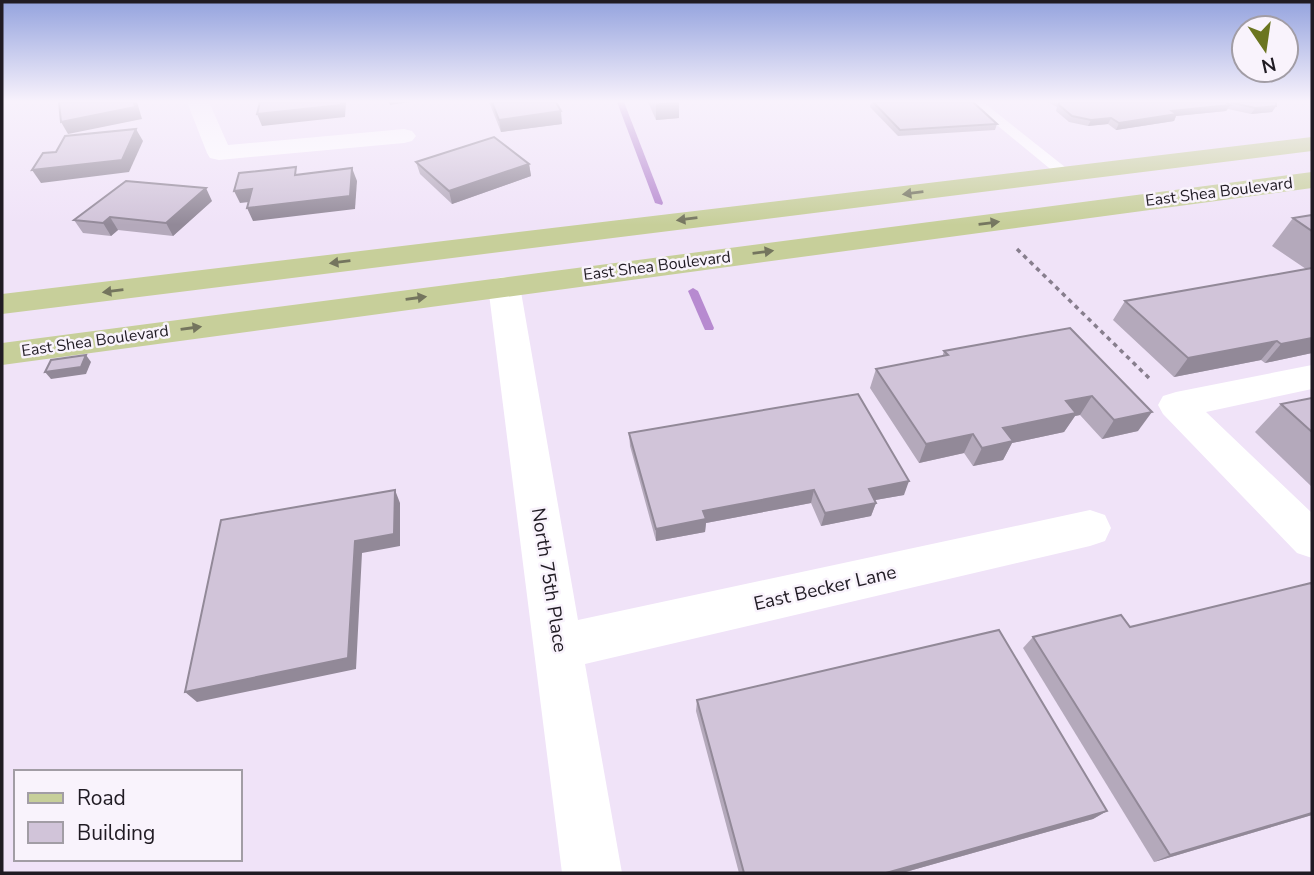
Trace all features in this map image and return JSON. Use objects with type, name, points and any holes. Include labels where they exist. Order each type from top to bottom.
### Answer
[{"type":"main road","name":"East Shea Boulevard","points":[[2,304],[1312,144]]},
{"type":"main road","points":[[1059,175],[1093,209]]},
{"type":"main road","name":"East Shea Boulevard","points":[[2,354],[1312,180]]},
{"type":"street","points":[[215,143],[219,153],[330,143]]},
{"type":"street","name":"North 75th Place","points":[[504,286],[592,873]]},
{"type":"street","points":[[1176,405],[1312,377]]},
{"type":"street","points":[[1176,405],[1312,540]]},
{"type":"street","name":"East Becker Lane","points":[[559,647],[1090,528]]},
{"type":"lane","points":[[1022,143],[1059,175]]},
{"type":"path","points":[[990,223],[1176,405]]},
{"type":"building","points":[[61,143],[130,143],[122,160],[32,170],[43,153],[56,152]]},
{"type":"building","points":[[476,143],[502,143],[529,164],[449,191],[416,162]]},
{"type":"building","points":[[296,167],[295,175],[352,168],[350,196],[247,208],[252,189],[234,191],[239,173]]},
{"type":"building","points":[[126,181],[206,188],[166,223],[110,217],[103,223],[74,220]]},
{"type":"building","points":[[1312,215],[1312,231],[1293,218]]},
{"type":"building","points":[[1312,268],[1312,338],[1281,344],[1277,341],[1188,358],[1125,301]]},
{"type":"building","points":[[1070,328],[1152,412],[1114,420],[1092,396],[1066,401],[1076,413],[1003,428],[1013,441],[982,448],[973,434],[926,444],[876,369],[948,355],[944,351]]},
{"type":"building","points":[[86,355],[81,367],[45,372],[51,360]]},
{"type":"building","points":[[858,394],[909,481],[869,489],[876,503],[825,513],[814,490],[703,511],[706,519],[656,529],[629,433]]},
{"type":"building","points":[[1312,398],[1312,432],[1281,404]]},
{"type":"building","points":[[395,490],[394,534],[355,541],[348,658],[185,692],[221,520]]},
{"type":"building","points":[[1311,583],[1312,813],[1170,855],[1033,637],[1121,615],[1130,627]]},
{"type":"building","points":[[999,630],[1107,811],[886,873],[744,873],[697,700]]},
{"type":"waterway","points":[[636,143],[659,203]]},
{"type":"waterway","points":[[693,291],[709,328]]}]
